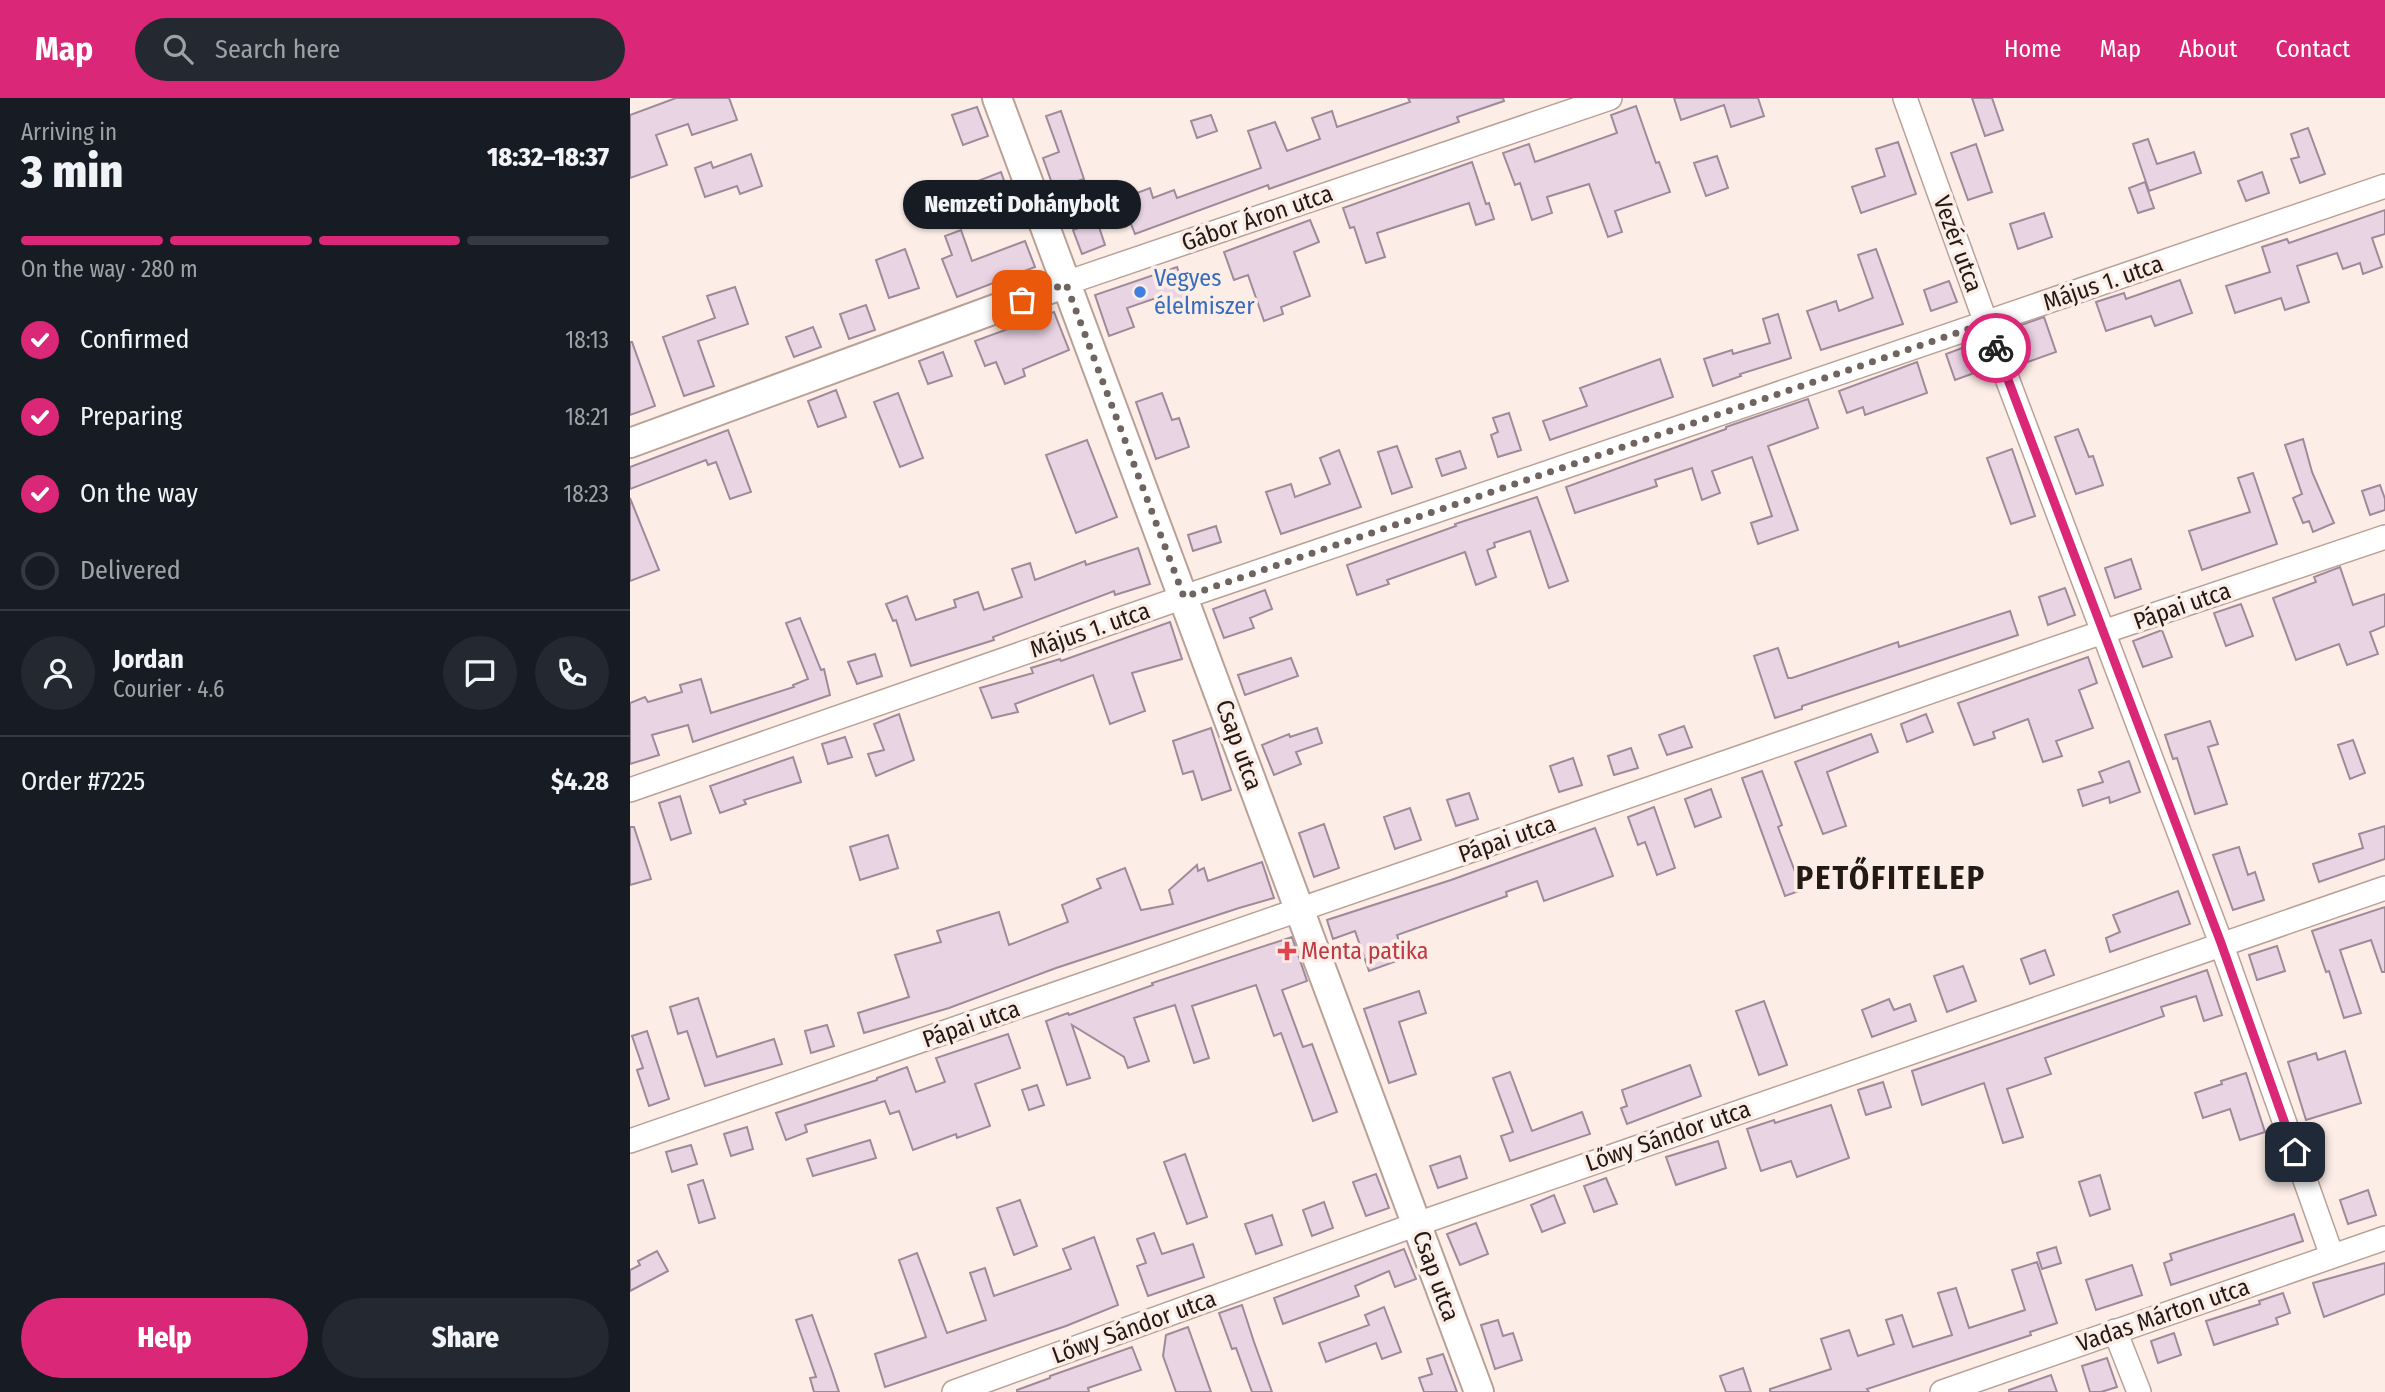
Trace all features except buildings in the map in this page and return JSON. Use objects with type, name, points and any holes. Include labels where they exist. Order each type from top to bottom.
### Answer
[{"type":"street","name":"Csap utca","points":[[997,98],[1479,1392]]},
{"type":"street","name":"Gábor Áron utca","points":[[630,443],[1066,284],[1609,98]]},
{"type":"street","name":"Vezér utca","points":[[1905,98],[1986,323],[2221,943],[2332,1256]]},
{"type":"street","name":"Május 1. utca","points":[[630,790],[1184,597],[2385,186]]},
{"type":"street","name":"Pápai utca","points":[[630,1141],[2102,632],[2385,537]]},
{"type":"street","name":"Lőwy Sándor utca","points":[[954,1392],[1417,1224],[2385,888]]},
{"type":"street","name":"Vadas Márton utca","points":[[1942,1392],[2385,1238]]},
{"type":"street","points":[[2115,1331],[2139,1392]]},
{"type":"way so far","points":[[1022,300],[1066,284],[1184,597],[1986,323],[1996,348]]},
{"type":"place","name":"Vegyes élelmiszer","points":[[1140,292]]},
{"type":"place","name":"Nemzeti Dohánybolt","points":[[1022,300]]},
{"type":"place","name":"Menta patika","points":[[1287,951]]},
{"type":"district","name":"PETŐFITELEP","points":[[1891,878]]},
{"type":"route","points":[[1996,348],[2221,943],[2295,1152]]}]
